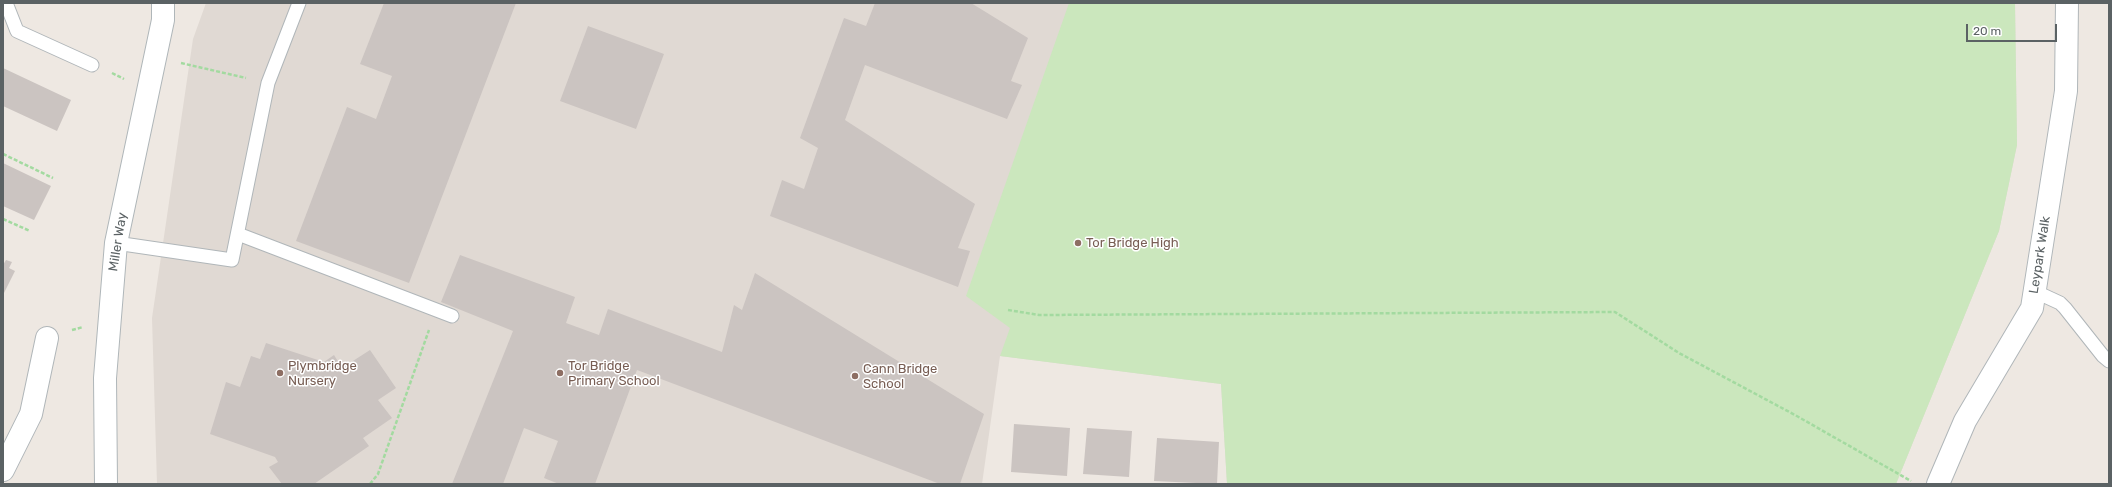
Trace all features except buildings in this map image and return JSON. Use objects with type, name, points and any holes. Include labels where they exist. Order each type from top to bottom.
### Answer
[{"type":"street","name":"Miller Way","points":[[106,484],[105,378],[108,319],[116,244],[163,20],[163,3]]},
{"type":"street","name":"Leypark Walk","points":[[1938,484],[1965,421],[2032,308],[2066,91],[2067,3]]},
{"type":"street","points":[[3,470],[31,414],[47,338]]},
{"type":"lane","points":[[6,3],[17,31],[92,65]]},
{"type":"lane","points":[[116,244],[232,260],[268,82],[299,3]]},
{"type":"lane","points":[[238,234],[452,316]]},
{"type":"lane","points":[[2034,291],[2060,303],[2103,356],[2109,361]]},
{"type":"path","points":[[155,57],[268,82]]},
{"type":"path","points":[[92,65],[148,90]]},
{"type":"path","points":[[3,154],[53,178]]},
{"type":"path","points":[[3,219],[30,231]]},
{"type":"path","points":[[370,484],[378,474],[436,309]]},
{"type":"path","points":[[1008,310],[1039,315],[1615,312],[1679,353],[1795,415],[1916,484]]},
{"type":"path","points":[[47,338],[108,319]]},
{"type":"shaded area","name":"Tor Bridge High","points":[[206,3],[2015,3],[2017,145],[1999,231],[1896,484],[1227,484],[1221,384],[1000,356],[982,484],[157,484],[152,318],[193,39]]},
{"type":"green space","name":"Tor Bridge High","points":[[1069,3],[2015,3],[2017,145],[1999,231],[1896,484],[1227,484],[1221,384],[1000,356],[1010,328],[966,296]]},
{"type":"place","name":"Tor Bridge High","points":[[1078,243]]},
{"type":"place","name":"Plymbridge Nursery","points":[[280,373]]},
{"type":"place","name":"Tor Bridge Primary School","points":[[560,373]]},
{"type":"place","name":"Cann Bridge School","points":[[855,376]]}]
